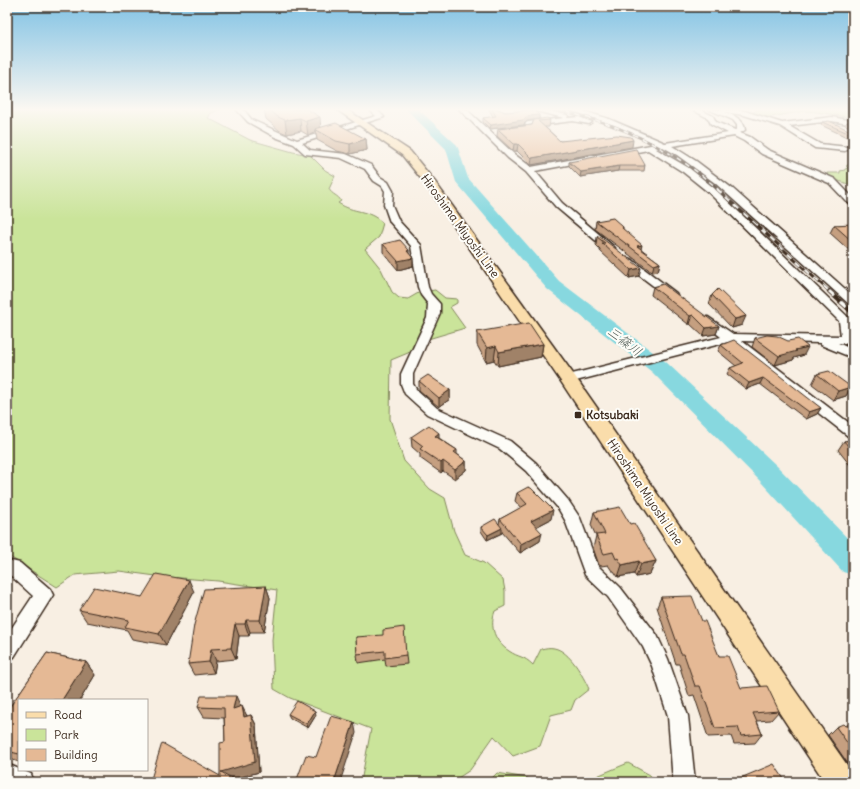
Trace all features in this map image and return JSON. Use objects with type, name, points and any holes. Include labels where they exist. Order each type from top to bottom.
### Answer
[{"type":"main road","name":"Hiroshima Miyoshi Line","points":[[398,146],[426,178],[568,379],[842,782]]},
{"type":"street","points":[[301,146],[308,152],[338,155],[368,167],[389,191],[389,210],[399,227],[416,245],[423,288],[426,295],[434,304],[435,308],[407,374],[407,384],[410,391],[418,400],[432,411],[505,445],[531,467],[563,504],[572,518],[591,570],[614,592],[650,641],[661,666],[678,716],[684,782]]},
{"type":"street","points":[[503,146],[508,152],[529,170],[559,205],[595,236],[678,300]]},
{"type":"street","points":[[529,170],[563,165],[583,159],[648,147],[666,146],[697,165],[724,185],[853,302]]},
{"type":"street","points":[[756,146],[765,152],[832,181],[840,187],[846,198],[853,202]]},
{"type":"street","points":[[818,146],[845,149]]},
{"type":"street","points":[[568,379],[731,338],[745,337],[850,340],[845,320],[711,190],[686,170],[648,147]]},
{"type":"street","points":[[697,314],[731,338],[853,433]]},
{"type":"street","points":[[821,340],[853,354]]},
{"type":"street","points":[[7,567],[14,568],[44,595],[7,651]]},
{"type":"street","points":[[7,775],[23,782]]},
{"type":"green space","points":[[7,146],[271,146],[310,155],[325,170],[335,176],[329,189],[340,199],[341,201],[338,203],[350,209],[371,215],[383,223],[379,237],[365,249],[381,269],[392,292],[399,298],[408,299],[420,292],[435,290],[445,298],[457,299],[457,303],[450,307],[465,328],[418,342],[408,353],[391,360],[390,419],[404,461],[430,489],[445,498],[454,531],[465,555],[484,563],[503,580],[505,606],[495,611],[493,617],[494,634],[500,643],[509,651],[533,665],[541,649],[554,648],[560,650],[571,659],[589,689],[575,700],[571,710],[551,715],[540,746],[513,756],[494,736],[470,770],[452,782],[361,782],[371,729],[290,698],[274,689],[272,640],[277,590],[218,581],[156,576],[119,571],[75,575],[57,587],[7,555]]},
{"type":"green space","points":[[853,162],[853,187],[828,176],[827,173],[840,173],[840,171],[848,168],[846,166]]},
{"type":"green space","points":[[628,763],[650,775],[654,782],[592,782],[597,776]]},
{"type":"green space","points":[[497,773],[527,778],[534,782],[488,782]]},
{"type":"building","points":[[520,146],[600,146],[532,158]]},
{"type":"building","points":[[636,149],[645,166],[619,166],[581,172],[569,162]]},
{"type":"building","points":[[613,218],[642,245],[637,246],[660,263],[654,265],[596,221]]},
{"type":"building","points":[[852,224],[853,242],[834,225]]},
{"type":"building","points":[[599,236],[641,268],[631,270],[602,243],[605,243],[597,237]]},
{"type":"building","points":[[400,240],[409,250],[407,251],[413,258],[398,261],[383,244]]},
{"type":"building","points":[[663,284],[719,326],[706,328],[693,315],[690,316],[653,287]]},
{"type":"building","points":[[718,289],[746,316],[735,319],[712,295]]},
{"type":"building","points":[[529,323],[543,344],[499,352],[496,346],[487,348],[477,332]]},
{"type":"building","points":[[767,335],[777,336],[788,341],[798,339],[808,347],[779,356],[755,338]]},
{"type":"building","points":[[734,340],[821,408],[809,412],[763,378],[749,383],[730,368],[743,363],[721,345]]},
{"type":"building","points":[[829,371],[851,387],[838,391],[817,374]]},
{"type":"building","points":[[428,375],[450,390],[439,398],[419,381]]},
{"type":"building","points":[[429,425],[439,433],[435,436],[457,450],[454,452],[466,461],[455,470],[443,461],[441,463],[420,449],[423,446],[411,437]]},
{"type":"building","points":[[853,440],[853,452],[844,441]]},
{"type":"building","points":[[528,487],[531,488],[553,510],[531,521],[542,533],[521,544],[500,519],[527,504],[517,493]]},
{"type":"building","points":[[620,507],[630,524],[634,523],[656,561],[641,564],[639,561],[622,565],[618,558],[616,559],[613,552],[604,554],[596,535],[605,534],[594,512]]},
{"type":"building","points":[[495,519],[502,528],[488,535],[481,527]]},
{"type":"building","points":[[156,574],[189,580],[159,634],[125,627],[129,620],[79,610],[94,587],[142,597]]},
{"type":"building","points":[[266,586],[260,620],[246,620],[245,624],[235,624],[231,648],[211,649],[209,662],[188,664],[194,625],[204,589]]},
{"type":"building","points":[[692,596],[702,621],[705,621],[719,656],[728,656],[741,688],[767,686],[779,711],[753,713],[762,734],[741,736],[738,727],[715,728],[700,686],[695,686],[684,654],[681,654],[661,597]]},
{"type":"building","points":[[404,627],[406,655],[385,658],[385,651],[357,654],[356,637],[383,635],[383,630]]},
{"type":"building","points":[[47,653],[86,662],[63,699],[18,699],[18,754],[7,751],[7,711]]},
{"type":"building","points":[[201,696],[236,696],[233,709],[242,706],[244,717],[251,715],[255,762],[221,772],[239,782],[155,782],[151,779],[162,743],[220,776],[220,743],[225,742],[224,708],[198,707]]},
{"type":"building","points":[[297,701],[315,711],[307,724],[288,714]]},
{"type":"building","points":[[331,716],[354,722],[334,782],[296,782],[306,755],[316,757]]},
{"type":"building","points":[[843,724],[845,726],[850,724],[853,727],[853,751],[836,727]]},
{"type":"building","points":[[774,764],[786,782],[731,782]]},
{"type":"waterway","name":"三篠川","points":[[450,146],[452,148],[461,179],[553,285],[659,367],[770,475],[853,563]]},
{"type":"railway","points":[[657,146],[695,170],[719,190]]},
{"type":"railway","points":[[717,189],[830,292]]},
{"type":"railway","points":[[829,291],[853,313]]},
{"type":"place","name":"Kotsubaki","points":[[578,415]]}]
